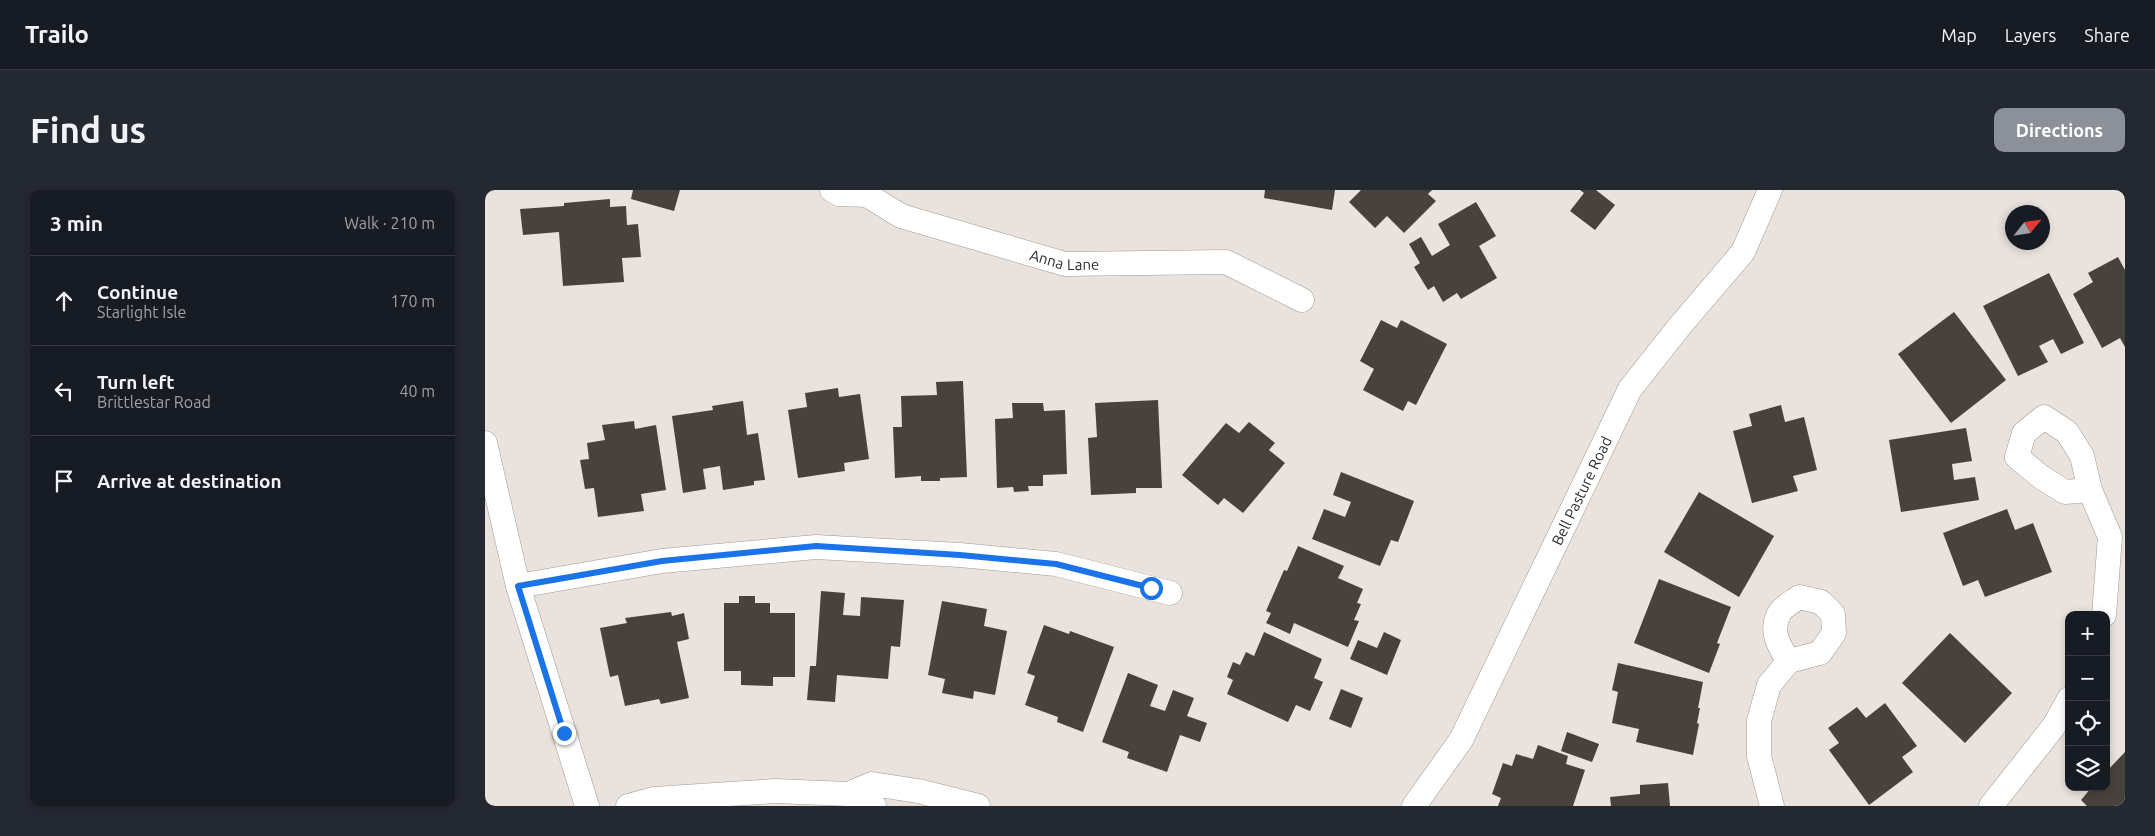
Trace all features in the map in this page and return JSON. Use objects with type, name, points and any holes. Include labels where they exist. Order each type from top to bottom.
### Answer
[{"type":"street","name":"Anna Lane","points":[[832,190],[839,194],[867,196],[901,216],[1065,264],[1226,262],[1302,300]]},
{"type":"street","name":"Bell Pasture Road","points":[[1414,806],[1461,740],[1630,389],[1679,327],[1743,252],[1770,190]]},
{"type":"street","points":[[485,443],[518,586],[587,806]]},
{"type":"street","points":[[2089,490],[2110,537],[2104,611]]},
{"type":"street","points":[[518,586],[662,561],[816,546],[960,555],[1056,564],[1170,593]]},
{"type":"street","points":[[1772,806],[1759,756],[1759,721],[1769,685],[1789,661]]},
{"type":"street","points":[[1991,806],[2054,726],[2068,701]]},
{"type":"street","points":[[848,794],[872,784],[918,791],[978,806]]},
{"type":"street","points":[[628,806],[654,799],[775,791],[848,794],[874,806]]},
{"type":"building","points":[[633,190],[680,190],[674,211],[631,199]]},
{"type":"building","points":[[1265,190],[1335,190],[1332,210],[1264,198]]},
{"type":"building","points":[[1361,190],[1432,190],[1428,194],[1436,201],[1404,233],[1387,216],[1375,228],[1349,202]]},
{"type":"building","points":[[1580,190],[1596,190],[1615,205],[1595,230],[1570,211],[1584,193]]},
{"type":"building","points":[[610,199],[610,207],[626,206],[627,225],[638,224],[641,257],[622,258],[624,282],[563,286],[559,232],[523,235],[520,209],[564,206],[564,203]]},
{"type":"building","points":[[1476,202],[1496,236],[1479,246],[1497,278],[1461,299],[1457,293],[1443,302],[1434,286],[1428,290],[1414,267],[1420,263],[1409,244],[1421,237],[1432,256],[1450,245],[1438,224]]},
{"type":"building","points":[[2118,257],[2125,270],[2125,347],[2120,338],[2102,348],[2073,294],[2093,282],[2088,273]]},
{"type":"building","points":[[2049,273],[2084,343],[2061,354],[2053,339],[2039,346],[2048,362],[2018,376],[1983,306]]},
{"type":"building","points":[[1954,312],[2006,380],[1951,423],[1898,354]]},
{"type":"building","points":[[1381,320],[1397,328],[1401,320],[1447,344],[1416,405],[1408,401],[1403,411],[1363,390],[1374,369],[1360,361]]},
{"type":"building","points":[[963,381],[967,477],[940,478],[940,481],[921,481],[921,476],[895,478],[893,427],[902,427],[901,396],[937,395],[936,382]]},
{"type":"building","points":[[838,388],[839,397],[860,394],[869,459],[844,463],[845,471],[798,478],[788,410],[807,407],[805,393]]},
{"type":"building","points":[[1158,400],[1162,488],[1136,488],[1136,493],[1091,495],[1088,438],[1097,437],[1095,403]]},
{"type":"building","points":[[743,401],[747,435],[758,433],[765,480],[754,481],[754,485],[723,490],[720,466],[703,469],[706,489],[683,493],[672,416],[713,410],[712,406]]},
{"type":"building","points":[[1012,403],[1043,403],[1044,411],[1065,410],[1067,474],[1043,475],[1043,486],[1028,486],[1029,491],[1014,492],[1013,487],[997,488],[995,419],[1013,418]]},
{"type":"building","points":[[1781,405],[1785,422],[1804,417],[1817,470],[1793,476],[1798,491],[1752,503],[1733,431],[1752,426],[1749,414]]},
{"type":"building","points":[[634,421],[635,429],[656,425],[666,490],[641,494],[644,511],[598,517],[594,488],[585,489],[580,460],[589,459],[587,443],[605,440],[602,425]]},
{"type":"building","points":[[1249,422],[1275,443],[1269,450],[1285,463],[1243,513],[1224,498],[1218,505],[1182,475],[1226,423],[1239,433]]},
{"type":"building","points":[[1966,428],[1972,461],[1952,464],[1954,480],[1975,477],[1979,500],[1901,512],[1889,440]]},
{"type":"building","points":[[1341,472],[1414,501],[1398,542],[1391,540],[1380,566],[1312,539],[1324,509],[1345,517],[1351,502],[1333,495]]},
{"type":"building","points":[[1699,492],[1774,536],[1739,597],[1664,552]]},
{"type":"building","points":[[2007,509],[2015,530],[2033,523],[2052,572],[1985,597],[1978,580],[1963,586],[1943,533]]},
{"type":"building","points":[[1298,546],[1344,566],[1338,578],[1363,589],[1357,603],[1361,604],[1354,620],[1359,621],[1348,647],[1294,623],[1290,634],[1266,623],[1271,613],[1266,611],[1284,570],[1287,571]]},
{"type":"building","points":[[1659,579],[1731,607],[1717,643],[1720,644],[1709,673],[1634,643]]},
{"type":"building","points":[[821,591],[845,593],[843,615],[860,616],[861,597],[904,600],[900,647],[891,646],[888,679],[837,675],[835,702],[807,700],[810,666],[816,666]]},
{"type":"building","points":[[739,596],[755,596],[755,603],[770,603],[770,613],[795,613],[795,677],[773,677],[773,686],[741,685],[741,671],[724,671],[724,603],[739,603]]},
{"type":"building","points":[[942,601],[987,609],[984,626],[1007,631],[995,695],[974,691],[973,699],[942,693],[945,679],[928,675]]},
{"type":"building","points":[[671,612],[672,616],[684,613],[689,639],[677,642],[689,698],[661,704],[659,699],[625,706],[618,675],[610,677],[600,628],[627,623],[625,618]]},
{"type":"building","points":[[1044,625],[1069,634],[1070,631],[1114,647],[1083,732],[1057,722],[1058,717],[1025,705],[1035,676],[1027,673]]},
{"type":"building","points":[[1264,632],[1322,659],[1314,678],[1323,682],[1310,711],[1296,705],[1288,722],[1227,694],[1233,680],[1227,677],[1233,662],[1240,665],[1246,652],[1254,656]]},
{"type":"building","points":[[1384,632],[1401,640],[1387,675],[1350,659],[1358,640],[1377,648]]},
{"type":"building","points":[[1950,633],[2012,693],[1965,743],[1902,683]]},
{"type":"building","points":[[1618,663],[1703,682],[1698,708],[1700,708],[1697,723],[1699,724],[1693,755],[1636,742],[1639,729],[1612,723],[1618,692],[1612,690]]},
{"type":"building","points":[[1128,673],[1158,685],[1150,706],[1165,711],[1173,690],[1194,698],[1187,716],[1207,723],[1200,742],[1180,735],[1167,772],[1127,758],[1129,752],[1102,742]]},
{"type":"building","points":[[1341,689],[1363,698],[1351,728],[1329,719]]},
{"type":"building","points":[[1885,703],[1917,746],[1902,757],[1913,772],[1869,805],[1829,750],[1839,743],[1828,728],[1857,707],[1866,718]]},
{"type":"building","points":[[1567,732],[1599,744],[1592,762],[1561,751]]},
{"type":"building","points":[[1538,745],[1568,756],[1566,764],[1585,770],[1573,806],[1498,806],[1501,798],[1492,794],[1503,763],[1512,766],[1516,754],[1533,759]]},
{"type":"building","points":[[2125,752],[2125,806],[2087,806],[2081,800],[2089,791],[2110,791],[2110,768]]},
{"type":"building","points":[[1668,783],[1670,806],[1611,806],[1610,797],[1640,794],[1640,785]]},
{"type":"route","points":[[564,733],[518,586],[662,561],[816,546],[960,555],[1056,564],[1151,588]]}]
